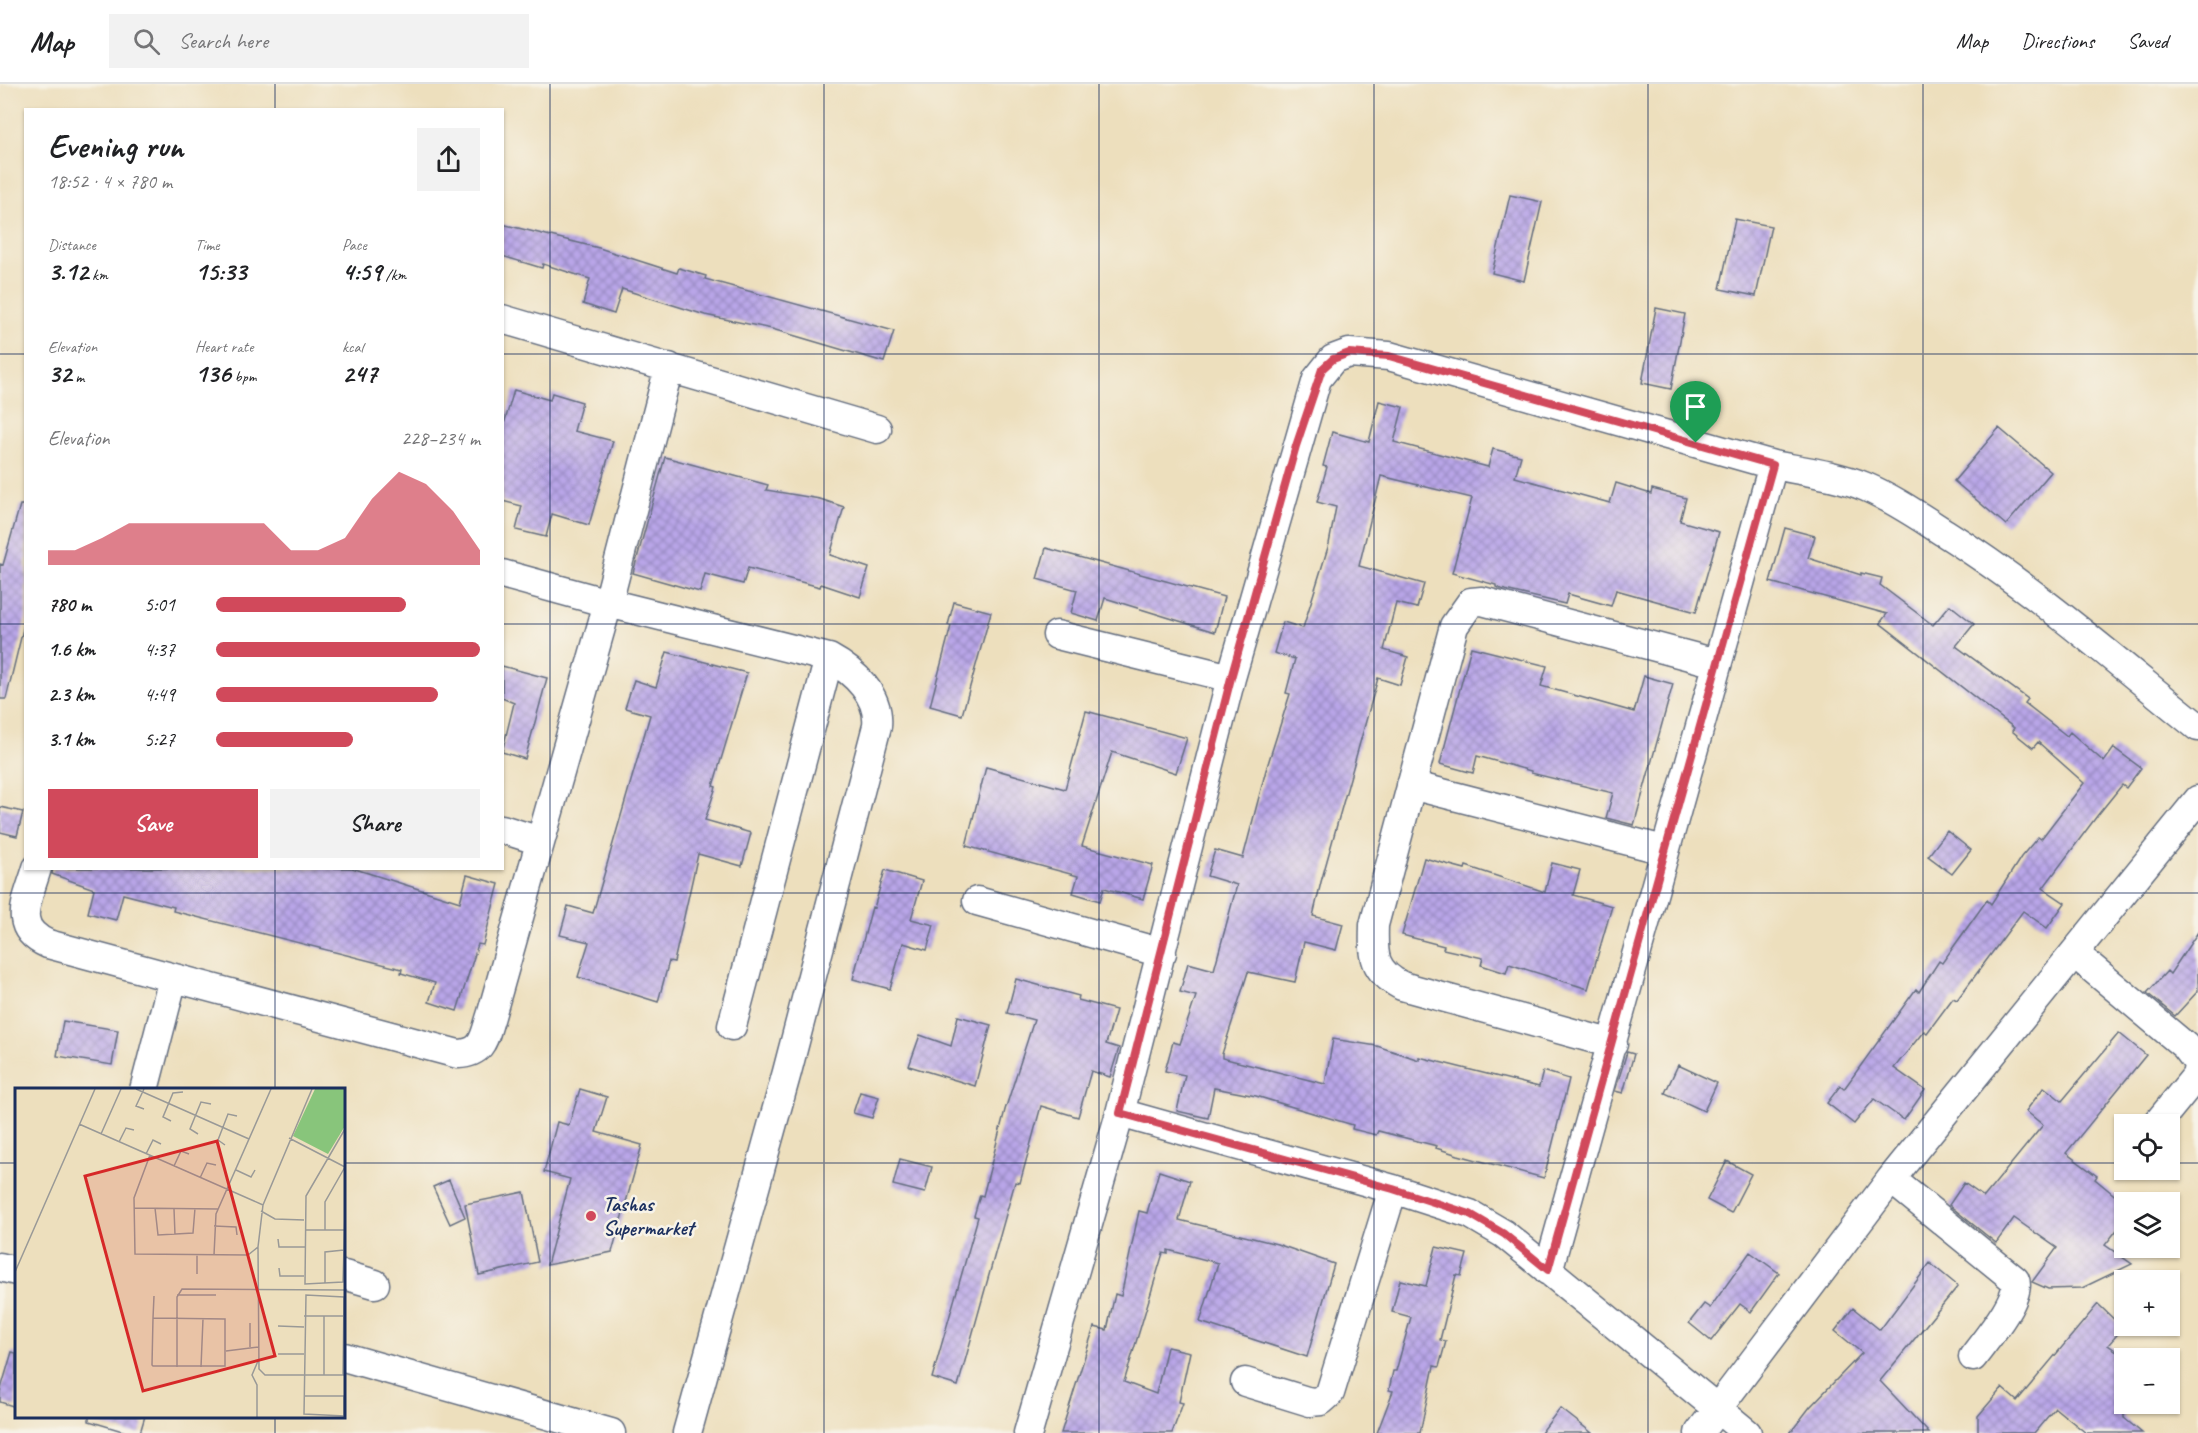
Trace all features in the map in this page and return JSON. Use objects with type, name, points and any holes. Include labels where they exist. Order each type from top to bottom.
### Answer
[{"type":"street","points":[[504,320],[876,429]]},
{"type":"street","points":[[1028,1433],[1120,1113],[1231,678],[1314,390],[1322,369],[1333,359],[1349,353],[1389,356],[1773,465],[1832,477],[1867,488],[1910,510],[1982,556],[2048,606],[2198,728]]},
{"type":"street","points":[[37,870],[25,917],[28,932],[48,944],[458,1054],[475,1052],[480,1047],[491,1016],[608,603],[669,367]]},
{"type":"street","points":[[1548,1270],[1773,465]]},
{"type":"street","points":[[504,575],[830,658],[840,663],[870,693],[878,714],[877,726],[790,1061],[687,1433]]},
{"type":"street","points":[[1613,1044],[1402,986],[1388,979],[1377,966],[1373,947],[1374,925],[1411,785],[1454,626],[1471,602],[1482,601],[1496,604],[1716,663]]},
{"type":"street","points":[[1057,636],[1231,678]]},
{"type":"street","points":[[732,1026],[830,658]]},
{"type":"street","points":[[1411,785],[1664,850]]},
{"type":"street","points":[[1699,1433],[1719,1410],[1891,1179],[2198,800]]},
{"type":"street","points":[[504,831],[540,841]]},
{"type":"street","points":[[977,901],[1162,952]]},
{"type":"street","points":[[2074,953],[2185,1046],[2198,1065],[2196,1076],[2165,1114]]},
{"type":"street","points":[[144,1088],[173,978]]},
{"type":"street","points":[[1120,1113],[1393,1189],[1470,1214],[1504,1234],[1747,1433]]},
{"type":"street","points":[[1891,1179],[2015,1280],[2017,1285],[2014,1298],[1973,1357]]},
{"type":"street","points":[[1245,1382],[1310,1402],[1321,1401],[1330,1393],[1393,1189]]},
{"type":"street","points":[[0,1267],[15,1271]]},
{"type":"street","points":[[345,1275],[375,1284]]},
{"type":"street","points":[[345,1357],[611,1433]]},
{"type":"building","points":[[1510,195],[1542,202],[1524,281],[1492,273]]},
{"type":"building","points":[[1735,219],[1771,226],[1756,296],[1720,289]]},
{"type":"building","points":[[504,224],[599,248],[677,273],[679,268],[706,276],[705,279],[894,331],[884,362],[772,329],[705,315],[622,289],[614,314],[583,304],[590,279],[543,264],[542,268],[504,257]]},
{"type":"building","points":[[1656,308],[1685,314],[1671,389],[1642,383]]},
{"type":"building","points":[[514,390],[550,400],[552,393],[582,402],[574,431],[613,441],[589,525],[552,514],[546,537],[516,530],[522,506],[504,502],[504,424]]},
{"type":"building","points":[[1379,401],[1403,407],[1394,442],[1488,467],[1493,449],[1521,456],[1515,477],[1610,503],[1616,483],[1651,494],[1652,489],[1686,498],[1680,521],[1719,532],[1696,612],[1616,590],[1611,606],[1568,594],[1565,604],[1501,589],[1496,585],[1452,573],[1472,498],[1381,476],[1359,566],[1424,584],[1417,608],[1396,603],[1384,650],[1408,657],[1400,685],[1378,678],[1321,882],[1313,916],[1343,924],[1336,950],[1304,942],[1295,982],[1248,972],[1222,1054],[1222,1058],[1325,1084],[1333,1039],[1377,1046],[1419,1060],[1419,1057],[1539,1087],[1543,1071],[1569,1079],[1544,1178],[1458,1155],[1436,1148],[1437,1146],[1378,1131],[1376,1135],[1352,1129],[1353,1125],[1256,1096],[1214,1088],[1208,1118],[1177,1111],[1185,1075],[1165,1071],[1173,1042],[1180,1044],[1196,996],[1180,992],[1188,963],[1214,970],[1237,885],[1207,876],[1215,850],[1243,858],[1266,770],[1290,694],[1286,693],[1295,659],[1274,653],[1283,622],[1303,628],[1329,544],[1336,507],[1317,502],[1327,467],[1323,466],[1332,432],[1369,442]]},
{"type":"building","points":[[1999,428],[2051,472],[2006,525],[1954,481]]},
{"type":"building","points":[[665,457],[768,485],[766,490],[820,499],[844,507],[830,555],[869,568],[860,597],[821,584],[820,587],[748,568],[743,584],[705,574],[700,592],[633,573]]},
{"type":"building","points":[[20,505],[24,505],[24,625],[6,699],[0,699],[0,564],[3,565]]},
{"type":"building","points":[[1785,528],[1815,536],[1808,558],[1861,575],[1861,573],[1882,578],[1880,585],[1933,625],[1950,605],[1974,624],[1956,646],[2028,699],[2025,703],[2067,736],[2070,732],[2104,762],[2114,748],[2141,768],[2126,788],[2122,785],[2043,888],[2065,903],[2047,928],[2023,911],[1957,1000],[1953,998],[1927,1033],[1924,1031],[1894,1068],[1925,1090],[1904,1120],[1874,1099],[1854,1124],[1827,1103],[1840,1086],[1844,1089],[1916,989],[1919,992],[1939,961],[1942,963],[1987,900],[1991,904],[2021,857],[2038,837],[2041,839],[2084,783],[2038,742],[2033,748],[2012,731],[2014,728],[1880,623],[1887,614],[1770,582]]},
{"type":"building","points":[[1046,548],[1224,597],[1215,632],[1105,598],[1098,621],[1071,613],[1077,590],[1037,579]]},
{"type":"building","points":[[954,602],[991,612],[962,715],[930,706],[951,626],[948,625]]},
{"type":"building","points":[[1471,647],[1547,666],[1541,686],[1634,712],[1644,676],[1673,684],[1634,825],[1606,818],[1613,793],[1531,773],[1531,771],[1477,756],[1473,773],[1440,764]]},
{"type":"building","points":[[667,652],[747,673],[705,820],[751,833],[742,866],[698,854],[674,962],[669,961],[658,1002],[578,977],[589,942],[560,935],[568,906],[593,913],[650,715],[625,708],[634,680],[656,687]]},
{"type":"building","points":[[504,667],[547,678],[525,759],[504,753],[514,703],[504,699]]},
{"type":"building","points":[[1086,711],[1187,738],[1176,773],[1112,752],[1082,846],[1153,865],[1143,899],[1104,888],[1100,901],[1073,893],[1078,876],[966,846],[986,767],[1065,789]]},
{"type":"building","points":[[0,807],[23,812],[17,836],[0,832]]},
{"type":"building","points":[[1947,831],[1971,850],[1952,874],[1928,856]]},
{"type":"building","points":[[1424,858],[1465,869],[1466,866],[1545,892],[1552,863],[1580,870],[1573,895],[1612,906],[1588,989],[1509,964],[1506,973],[1481,965],[1483,958],[1443,949],[1444,946],[1402,935]]},
{"type":"building","points":[[53,870],[358,870],[460,902],[467,875],[499,884],[483,945],[478,944],[457,1011],[429,1002],[435,983],[401,973],[402,969],[173,911],[174,907],[123,894],[116,920],[88,913],[94,889],[52,874]]},
{"type":"building","points":[[885,870],[922,881],[911,919],[934,925],[927,950],[903,943],[890,989],[853,979],[872,907],[874,908]]},
{"type":"building","points":[[2198,932],[2198,991],[2175,1016],[2147,993],[2167,971],[2170,974]]},
{"type":"building","points":[[1016,979],[1079,996],[1078,1000],[1116,1010],[1106,1044],[1119,1048],[1110,1077],[1091,1071],[1078,1117],[1041,1106],[1020,1183],[1015,1182],[958,1386],[932,1378],[978,1217],[974,1216],[980,1195],[983,1196],[1005,1110],[1034,1020],[1007,1013]]},
{"type":"building","points":[[958,1016],[991,1025],[975,1086],[909,1066],[920,1035],[951,1046]]},
{"type":"building","points":[[63,1021],[118,1030],[112,1065],[57,1056]]},
{"type":"building","points":[[2119,1033],[2146,1055],[2066,1153],[2097,1176],[2095,1179],[2114,1195],[2114,1234],[2105,1245],[2114,1251],[2114,1258],[2123,1258],[2132,1264],[2114,1270],[2114,1273],[2082,1288],[2048,1289],[2032,1282],[2057,1248],[2014,1218],[1996,1243],[1949,1205],[1964,1183],[1984,1197],[2043,1125],[2026,1111],[2044,1087],[2062,1101]]},
{"type":"building","points":[[1627,1052],[1634,1054],[1623,1093],[1615,1091]]},
{"type":"building","points":[[1678,1065],[1717,1083],[1704,1111],[1665,1093]]},
{"type":"building","name":"Tashas Supermarket","points":[[580,1089],[607,1097],[596,1132],[642,1145],[612,1252],[547,1265],[570,1179],[544,1172],[557,1122],[569,1125]]},
{"type":"building","points":[[860,1092],[879,1097],[872,1118],[853,1113]]},
{"type":"building","points":[[900,1159],[932,1167],[925,1193],[893,1185]]},
{"type":"building","points":[[1727,1161],[1751,1174],[1731,1213],[1707,1200]]},
{"type":"building","points":[[1159,1171],[1190,1181],[1179,1220],[1277,1244],[1334,1264],[1307,1357],[1200,1322],[1218,1263],[1168,1250],[1168,1254],[1163,1253],[1124,1382],[1156,1394],[1167,1347],[1190,1352],[1179,1402],[1183,1403],[1172,1433],[1061,1433],[1094,1327],[1107,1330],[1115,1294],[1121,1296],[1139,1211],[1147,1213]]},
{"type":"building","points":[[449,1180],[465,1217],[450,1224],[433,1187]]},
{"type":"building","points":[[524,1192],[538,1262],[479,1275],[465,1204]]},
{"type":"building","points":[[1436,1247],[1467,1254],[1461,1276],[1456,1275],[1440,1340],[1446,1341],[1439,1367],[1434,1366],[1420,1433],[1377,1433],[1393,1391],[1389,1390],[1393,1371],[1396,1371],[1411,1317],[1392,1312],[1400,1280],[1426,1286]]},
{"type":"building","points":[[1750,1252],[1779,1273],[1751,1312],[1740,1304],[1711,1341],[1689,1323],[1704,1304],[1710,1308]]},
{"type":"building","points":[[1930,1263],[1958,1286],[1880,1381],[1929,1433],[1790,1433],[1810,1407],[1862,1353],[1835,1331],[1853,1308],[1880,1330]]},
{"type":"building","points":[[2098,1304],[2114,1319],[2114,1336],[2116,1336],[2108,1345],[2114,1349],[2114,1414],[2124,1414],[2124,1418],[2142,1433],[2086,1433],[2055,1408],[2034,1433],[1978,1433],[1978,1416],[2002,1388],[2017,1401]]},
{"type":"building","points":[[12,1352],[15,1353],[15,1407],[0,1402],[0,1392]]},
{"type":"building","points":[[1560,1408],[1592,1433],[1541,1433]]},
{"type":"building","points":[[89,1418],[144,1418],[140,1433],[129,1433],[89,1421]]},
{"type":"place","name":"Tashas Supermarket","points":[[591,1216]]},
{"type":"route","points":[[1349,353],[1389,356],[1696,443],[1773,465],[1548,1270],[1504,1234],[1470,1214],[1393,1189],[1120,1113],[1231,678],[1296,446],[1322,369],[1333,359],[1349,353]]}]
